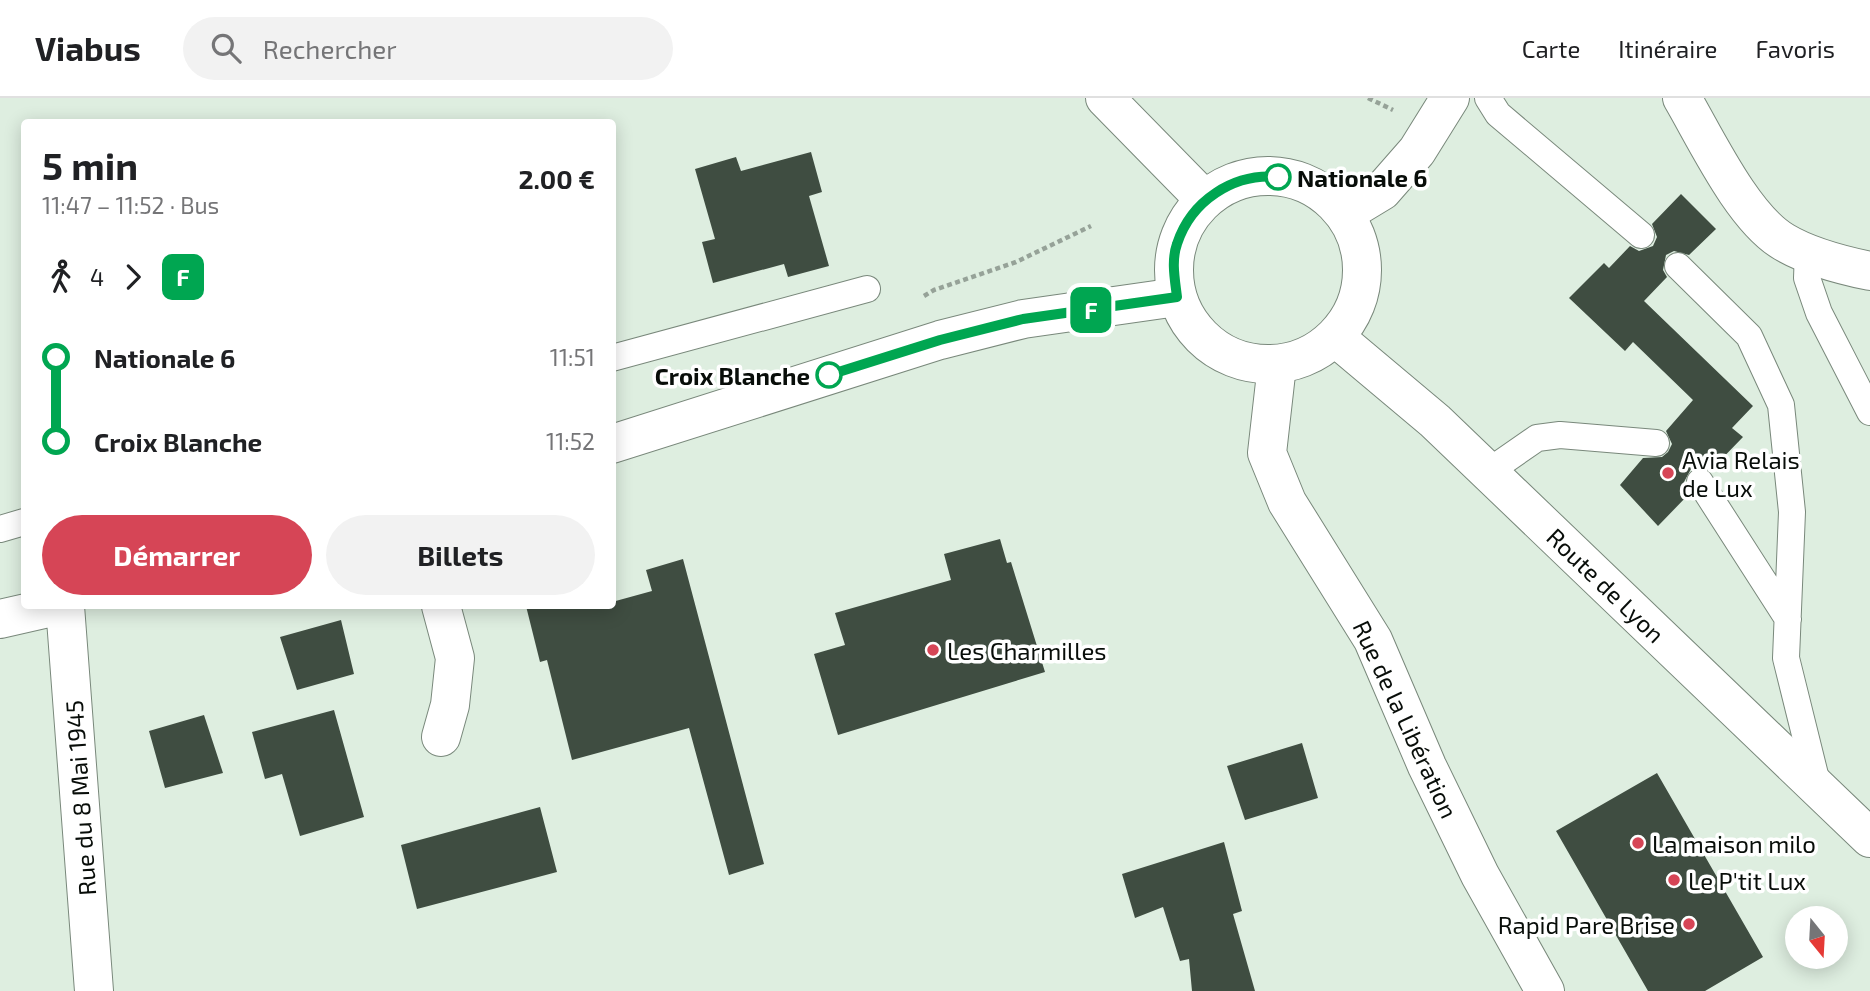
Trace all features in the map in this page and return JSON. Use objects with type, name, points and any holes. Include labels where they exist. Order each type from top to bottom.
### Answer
[{"type":"street","points":[[1105,98],[1205,200]]},
{"type":"street","points":[[1344,214],[1382,191],[1417,151],[1450,98]]},
{"type":"street","points":[[1682,98],[1750,212],[1783,242],[1835,263],[1870,271]]},
{"type":"street","points":[[1262,176],[1293,179],[1322,192],[1344,214],[1359,244],[1363,277],[1354,310],[1335,337],[1308,356],[1277,365],[1245,362],[1215,349],[1192,326],[1177,297],[1173,271],[1177,245],[1187,221],[1205,200],[1231,183],[1262,176]]},
{"type":"street","points":[[616,442],[906,351],[1023,319],[1177,297]]},
{"type":"street","name":"Route de Lyon","points":[[1335,337],[1435,421],[1870,838]]},
{"type":"street","name":"Rue de la Libération","points":[[1277,365],[1267,453],[1287,502],[1373,640],[1427,766],[1474,863],[1545,991]]},
{"type":"street","points":[[0,619],[44,609]]},
{"type":"street","name":"Rue du 8 Mai 1945","points":[[65,609],[94,991]]},
{"type":"street","points":[[441,737],[450,705],[455,658],[442,609]]},
{"type":"lane","points":[[1488,98],[1498,114],[1640,235]]},
{"type":"lane","points":[[1808,252],[1807,278],[1819,313],[1870,412]]},
{"type":"lane","points":[[1678,266],[1749,336],[1781,405],[1792,512],[1786,658],[1818,789]]},
{"type":"lane","points":[[616,357],[867,289]]},
{"type":"lane","points":[[1488,472],[1537,438],[1560,435],[1656,443]]},
{"type":"lane","points":[[1700,482],[1788,619]]},
{"type":"lane","points":[[0,529],[21,523]]},
{"type":"path","points":[[906,351],[902,322],[909,307],[934,290],[1016,262],[1091,226]]},
{"type":"building","points":[[811,152],[822,192],[809,196],[829,266],[788,277],[784,264],[713,283],[702,242],[715,239],[695,169],[736,157],[741,171]]},
{"type":"building","points":[[1681,194],[1716,229],[1689,255],[1674,251],[1666,255],[1663,270],[1667,277],[1644,301],[1753,406],[1732,428],[1743,437],[1710,471],[1700,466],[1691,469],[1684,482],[1689,494],[1658,526],[1620,485],[1643,458],[1662,457],[1668,452],[1672,444],[1666,431],[1693,400],[1633,342],[1625,351],[1569,298],[1604,263],[1609,268],[1630,246],[1639,251],[1653,246],[1657,237],[1652,224]]},
{"type":"building","name":"Les Charmilles","points":[[1000,539],[1007,563],[1011,562],[1045,672],[838,735],[814,654],[845,645],[835,613],[951,580],[944,554]]},
{"type":"building","points":[[683,559],[764,864],[729,875],[689,728],[572,760],[547,660],[540,662],[527,609],[616,609],[616,601],[652,591],[646,570]]},
{"type":"building","points":[[341,620],[354,674],[297,690],[280,637]]},
{"type":"building","points":[[334,710],[364,817],[300,836],[282,774],[265,779],[252,732]]},
{"type":"building","points":[[204,715],[223,773],[165,788],[149,731]]},
{"type":"building","points":[[1302,743],[1318,798],[1245,820],[1227,766]]},
{"type":"building","points":[[1657,773],[1763,957],[1705,991],[1648,991],[1556,831]]},
{"type":"building","points":[[540,807],[557,872],[417,909],[401,845]]},
{"type":"building","points":[[1224,842],[1242,911],[1233,914],[1255,991],[1192,991],[1189,959],[1180,961],[1163,907],[1135,918],[1122,874]]},
{"type":"bus line","name":"F","points":[[829,375],[940,340],[1023,319],[1177,297],[1173,271],[1177,245],[1187,221],[1205,200],[1231,183],[1262,176],[1278,177]]},
{"type":"place","name":"Nationale 6","points":[[1278,177]]},
{"type":"place","name":"Croix Blanche","points":[[829,375]]},
{"type":"place","name":"Avia Relais de Lux","points":[[1668,473]]},
{"type":"place","name":"Les Charmilles","points":[[933,650]]},
{"type":"place","name":"La maison milo","points":[[1638,843]]},
{"type":"place","name":"Le P'tit Lux","points":[[1674,880]]},
{"type":"place","name":"Rapid Pare Brise","points":[[1689,924]]}]
